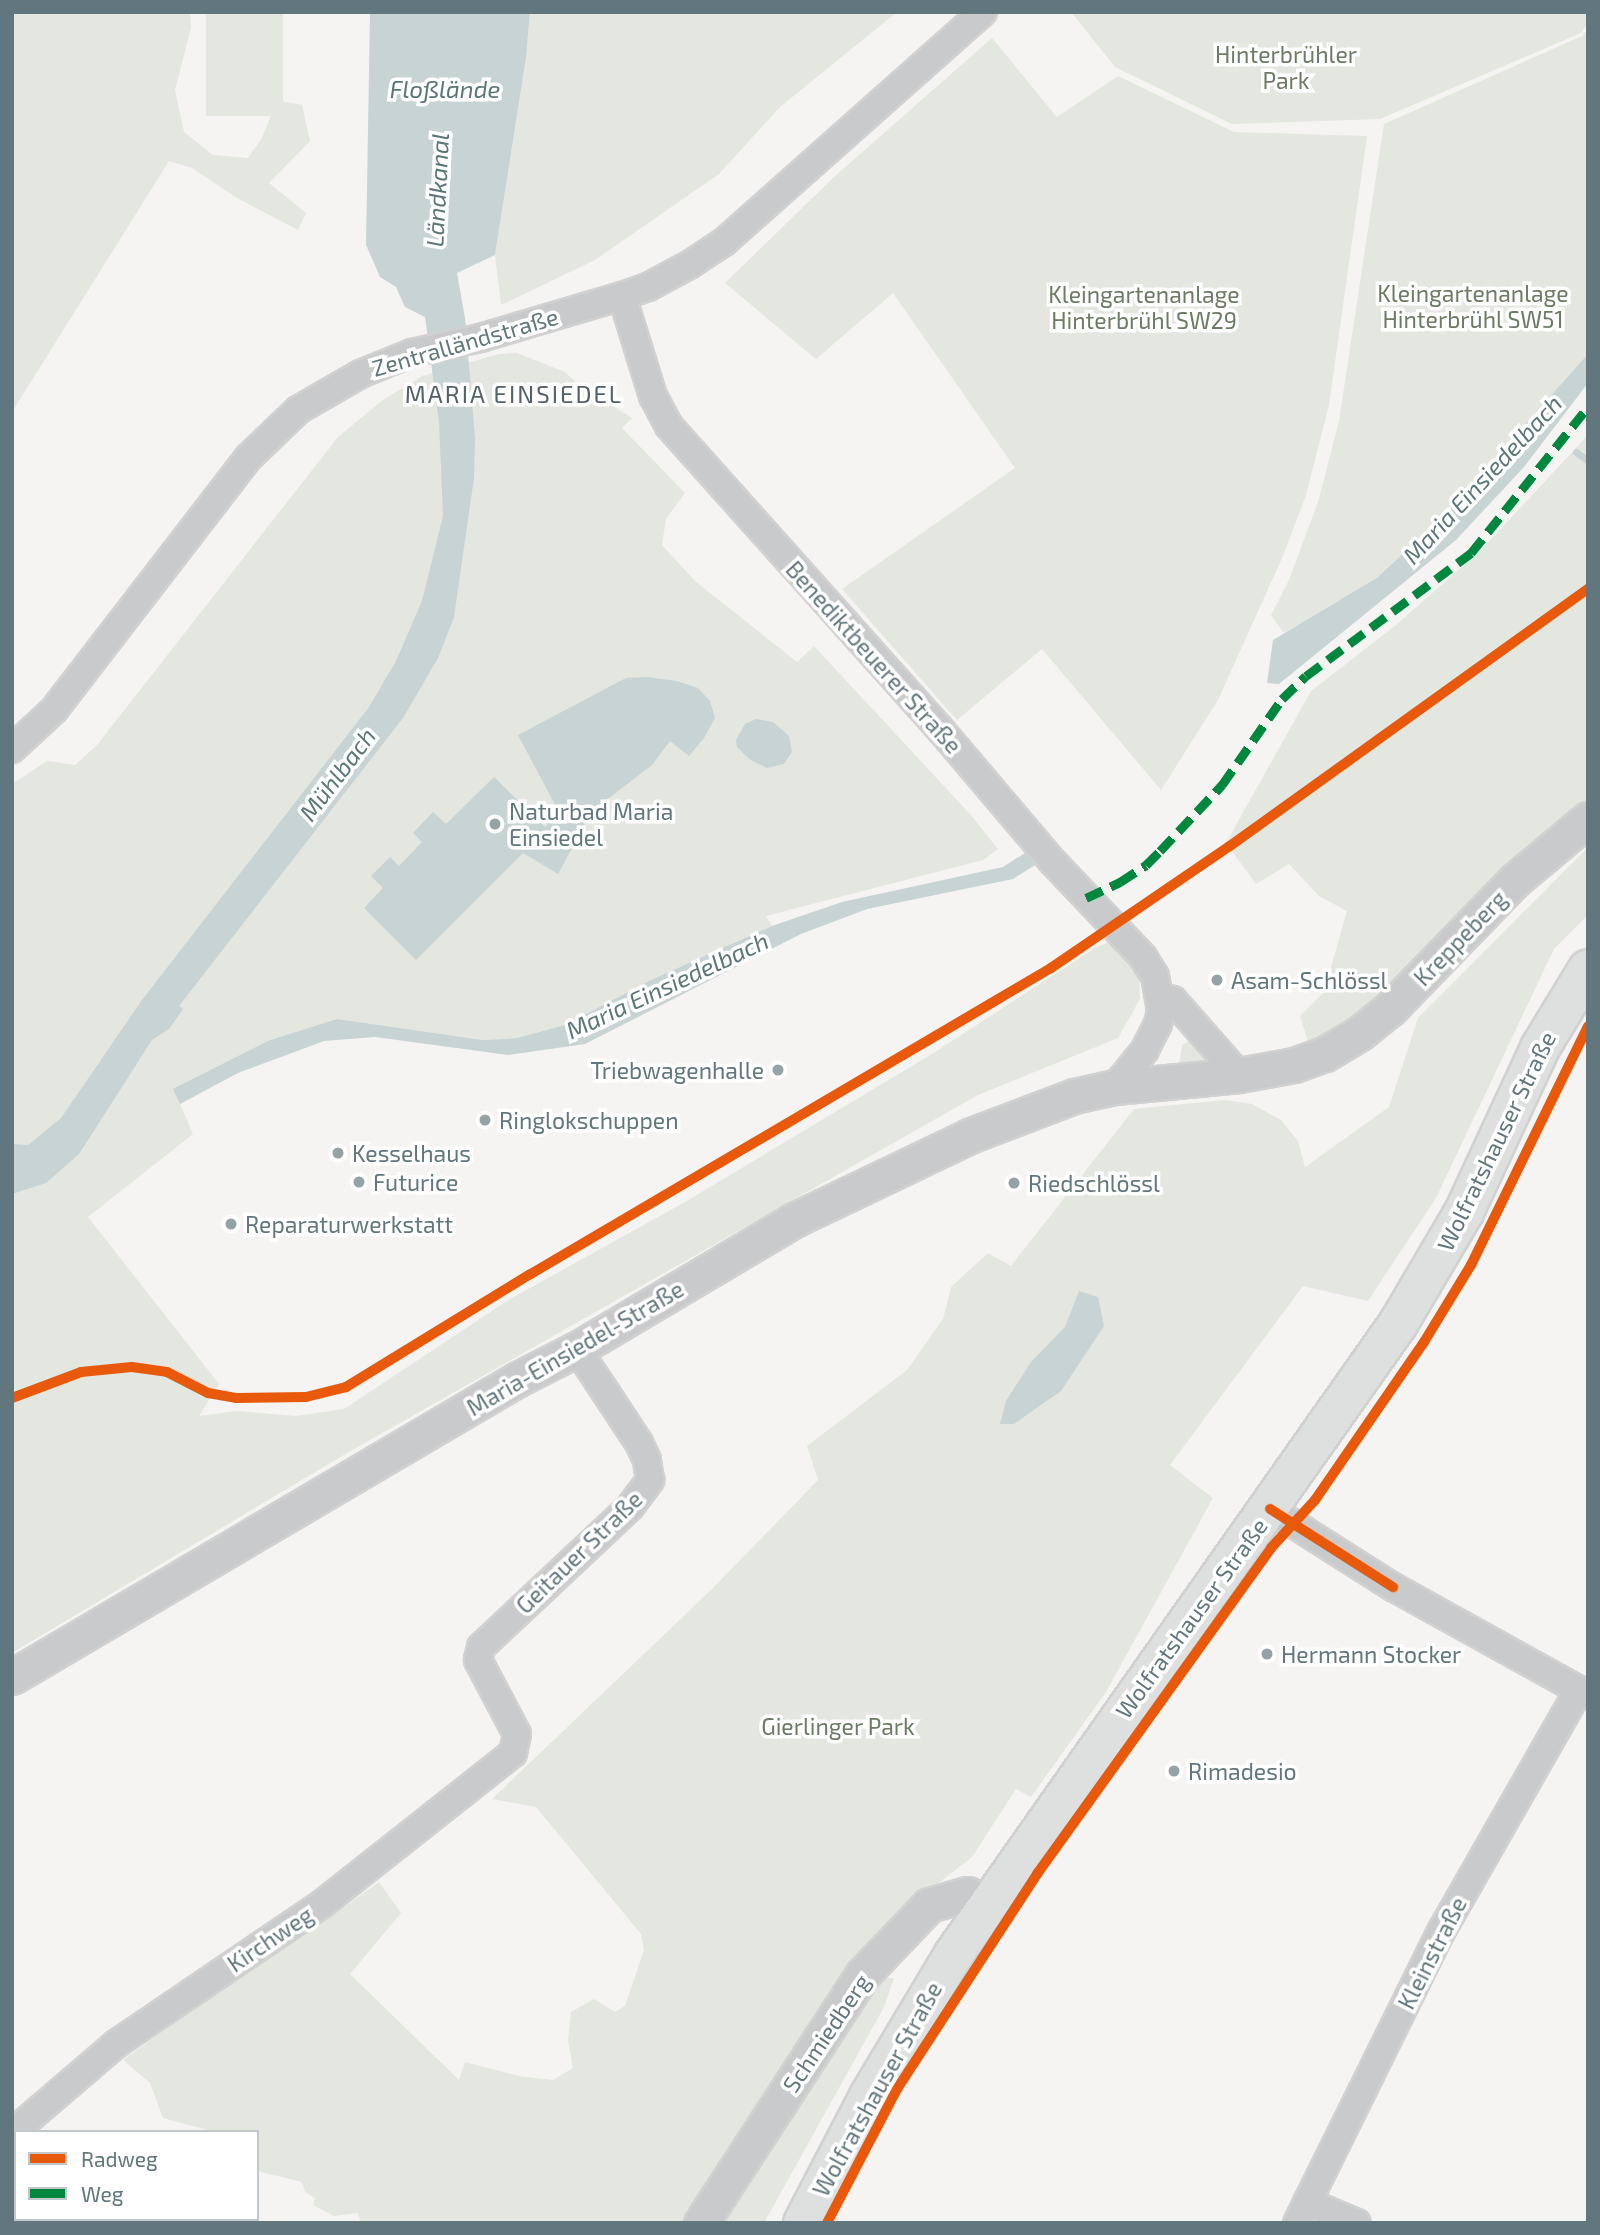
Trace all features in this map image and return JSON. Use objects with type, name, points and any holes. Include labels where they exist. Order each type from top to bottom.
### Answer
[{"type":"main road","name":"Wolfratshauser Straße","points":[[803,2223],[918,2010],[987,1905],[1355,1388],[1442,1253],[1540,1048],[1588,969]]},
{"type":"street","name":"Zentralländstraße","points":[[12,748],[54,710],[248,458],[298,410],[360,374],[412,353],[480,338],[648,287],[724,242],[984,12]]},
{"type":"street","name":"Benediktbeuerer Straße","points":[[622,296],[653,396],[669,426],[940,729],[1052,861],[1143,957],[1156,976],[1161,1011],[1153,1035],[1115,1087]]},
{"type":"street","name":"Kreppeberg","points":[[1165,1082],[1294,1065],[1325,1054],[1360,1033],[1390,1009],[1445,955],[1515,880],[1588,819]]},
{"type":"street","points":[[1160,997],[1173,1000],[1249,1073]]},
{"type":"street","name":"Maria-Einsiedel-Straße","points":[[12,1677],[794,1220],[969,1136],[1074,1096],[1115,1087],[1165,1082]]},
{"type":"street","name":"Geitauer Straße","points":[[513,1753],[517,1734],[478,1660],[481,1647],[630,1507],[650,1480],[647,1460],[639,1443],[577,1349]]},
{"type":"street","points":[[1269,1509],[1393,1587],[1583,1692]]},
{"type":"street","name":"Kleinstraße","points":[[1302,2212],[1441,1930],[1583,1692]]},
{"type":"street","name":"Kirchweg","points":[[25,2122],[116,2044],[330,1898],[513,1753]]},
{"type":"street","name":"Schmiedberg","points":[[701,2223],[863,1974],[929,1905],[967,1894],[987,1905]]},
{"type":"street","points":[[1302,2212],[1357,2223]]},
{"type":"green space","points":[[12,12],[190,12],[191,28],[175,90],[184,132],[213,155],[248,158],[262,138],[277,100],[302,105],[310,141],[269,183],[306,213],[298,230],[237,198],[192,168],[169,161],[12,412]]},
{"type":"green space","points":[[206,12],[283,12],[283,116],[206,116]]},
{"type":"green space","points":[[530,12],[897,12],[780,107],[719,174],[595,260],[501,305],[495,255],[526,58]]},
{"type":"green space","name":"Hinterbrühler Park","points":[[1071,12],[1588,12],[1588,23],[1581,33],[1380,119],[1232,124],[1115,67]]},
{"type":"green space","name":"Kleingartenanlage Hinterbrühl SW51","points":[[1588,29],[1588,354],[1446,513],[1378,577],[1284,633],[1271,615],[1289,580],[1318,502],[1339,421],[1384,124],[1582,36]]},
{"type":"green space","name":"Kleingartenanlage Hinterbrühl SW29","points":[[992,38],[1057,117],[1118,76],[1234,132],[1367,136],[1329,405],[1306,495],[1283,556],[1218,700],[1161,790],[1042,649],[957,720],[842,589],[1015,468],[893,293],[816,359],[725,283],[834,177]]},
{"type":"green space","name":"Naturbad Maria Einsiedel","points":[[517,353],[565,372],[578,384],[632,418],[622,428],[685,493],[666,519],[662,545],[695,581],[797,662],[814,646],[970,814],[998,849],[983,860],[766,916],[772,926],[651,980],[565,1025],[517,1038],[483,1040],[337,1019],[270,1040],[174,1090],[193,1134],[88,1217],[219,1384],[199,1416],[237,1411],[296,1416],[344,1409],[510,1299],[685,1202],[932,1054],[1095,948],[1109,942],[1139,976],[1140,999],[1118,1038],[978,1095],[347,1453],[12,1653],[12,784],[47,761],[75,765],[97,745],[338,437],[384,399],[422,376],[499,354]]},
{"type":"green space","points":[[1588,435],[1588,809],[1386,998],[1311,1051],[1300,1016],[1324,992],[1347,911],[1319,896],[1289,864],[1256,884],[1226,843],[1311,691],[1396,625],[1480,551]]},
{"type":"green space","name":"Gierlinger Park","points":[[1588,847],[1588,915],[1554,949],[1436,1198],[1368,1301],[1303,1286],[1170,1465],[1213,1498],[1106,1692],[1031,1797],[1016,1789],[972,1857],[918,1899],[686,2223],[361,2223],[358,2213],[334,2216],[313,2205],[315,2198],[305,2192],[302,2182],[259,2171],[259,2130],[208,2130],[163,2118],[150,2083],[123,2060],[312,1923],[337,1912],[379,1882],[401,1913],[350,1974],[459,2080],[465,2062],[519,2076],[553,2080],[573,2068],[568,2040],[571,2012],[594,1999],[615,2012],[625,2006],[644,1950],[641,1934],[536,1807],[492,1799],[713,1588],[818,1480],[807,1446],[907,1370],[943,1319],[951,1287],[988,1253],[1011,1266],[1134,1109],[1225,1100],[1252,1104],[1281,1120],[1298,1141],[1305,1167],[1389,1107],[1418,1018]]},
{"type":"green space","points":[[1193,1039],[1211,1057],[1209,1064],[1179,1066],[1182,1045]]},
{"type":"green space","points":[[879,1978],[894,1978],[884,2007],[764,2223],[714,2223]]},
{"type":"water","points":[[370,12],[530,12],[526,58],[495,255],[457,273],[465,318],[475,438],[474,478],[454,617],[438,658],[403,718],[179,1006],[183,1009],[169,1029],[152,1040],[79,1154],[46,1183],[12,1194],[12,1144],[28,1145],[61,1118],[142,1000],[369,707],[396,661],[422,601],[443,516],[439,422],[425,317],[405,307],[396,287],[380,277],[366,245]]},
{"type":"water","name":"Maria Einsiedelbach","points":[[1588,354],[1588,383],[1524,467],[1456,540],[1279,684],[1267,683],[1273,640],[1378,577],[1446,513]]},
{"type":"water","points":[[647,677],[677,681],[698,688],[710,701],[715,718],[704,738],[689,756],[670,741],[652,765],[592,811],[558,874],[523,853],[416,960],[364,908],[383,888],[371,876],[390,857],[399,866],[422,842],[413,833],[433,812],[446,824],[494,777],[545,827],[559,812],[518,735],[626,678]]},
{"type":"water","points":[[756,719],[773,722],[789,736],[792,752],[784,764],[767,768],[749,759],[737,747],[736,740],[745,724]]},
{"type":"water","name":"Maria Einsiedelbach","points":[[1031,849],[1040,862],[1013,879],[867,909],[801,934],[585,1044],[508,1055],[375,1037],[324,1041],[238,1073],[180,1104],[173,1089],[270,1040],[337,1019],[483,1040],[517,1038],[565,1025],[651,980],[772,926],[842,902],[1003,867]]},
{"type":"water","points":[[1079,1291],[1098,1297],[1104,1326],[1061,1391],[1014,1424],[1000,1424],[1006,1401],[1031,1362],[1065,1327]]},
{"type":"waterway","points":[[1576,452],[1588,461]]},
{"type":"marked path","points":[[1086,898],[1120,882],[1146,865],[1160,851],[1222,785],[1282,699],[1306,676],[1471,553],[1588,407]]},
{"type":"cycle path","points":[[12,1398],[81,1372],[132,1367],[167,1372],[208,1393],[236,1398],[306,1397],[346,1387],[529,1275],[1051,968],[1230,846],[1588,589]]},
{"type":"cycle path","points":[[827,2223],[897,2089],[1037,1874],[1271,1548],[1315,1500],[1424,1342],[1471,1265],[1588,1026]]},
{"type":"cycle path","points":[[1270,1509],[1393,1587]]},
{"type":"place","name":"Naturbad Maria Einsiedel","points":[[495,824]]},
{"type":"place","name":"Asam-Schlössl","points":[[1217,980]]},
{"type":"place","name":"Triebwagenhalle","points":[[778,1070]]},
{"type":"place","name":"Ringlokschuppen","points":[[485,1120]]},
{"type":"place","name":"Kesselhaus","points":[[338,1153]]},
{"type":"place","name":"Futurice","points":[[359,1182]]},
{"type":"place","name":"Riedschlössl","points":[[1014,1183]]},
{"type":"place","name":"Reparaturwerkstatt","points":[[231,1224]]},
{"type":"place","name":"Hermann Stocker","points":[[1267,1654]]},
{"type":"place","name":"Rimadesio","points":[[1174,1771]]},
{"type":"district","name":"MARIA EINSIEDEL","points":[[514,394]]},
{"type":"water label","name":"Floßlände","points":[[445,89]]},
{"type":"water label","name":"Ländkanal","points":[[437,190]]},
{"type":"water label","name":"Mühlbach","points":[[337,774]]}]
